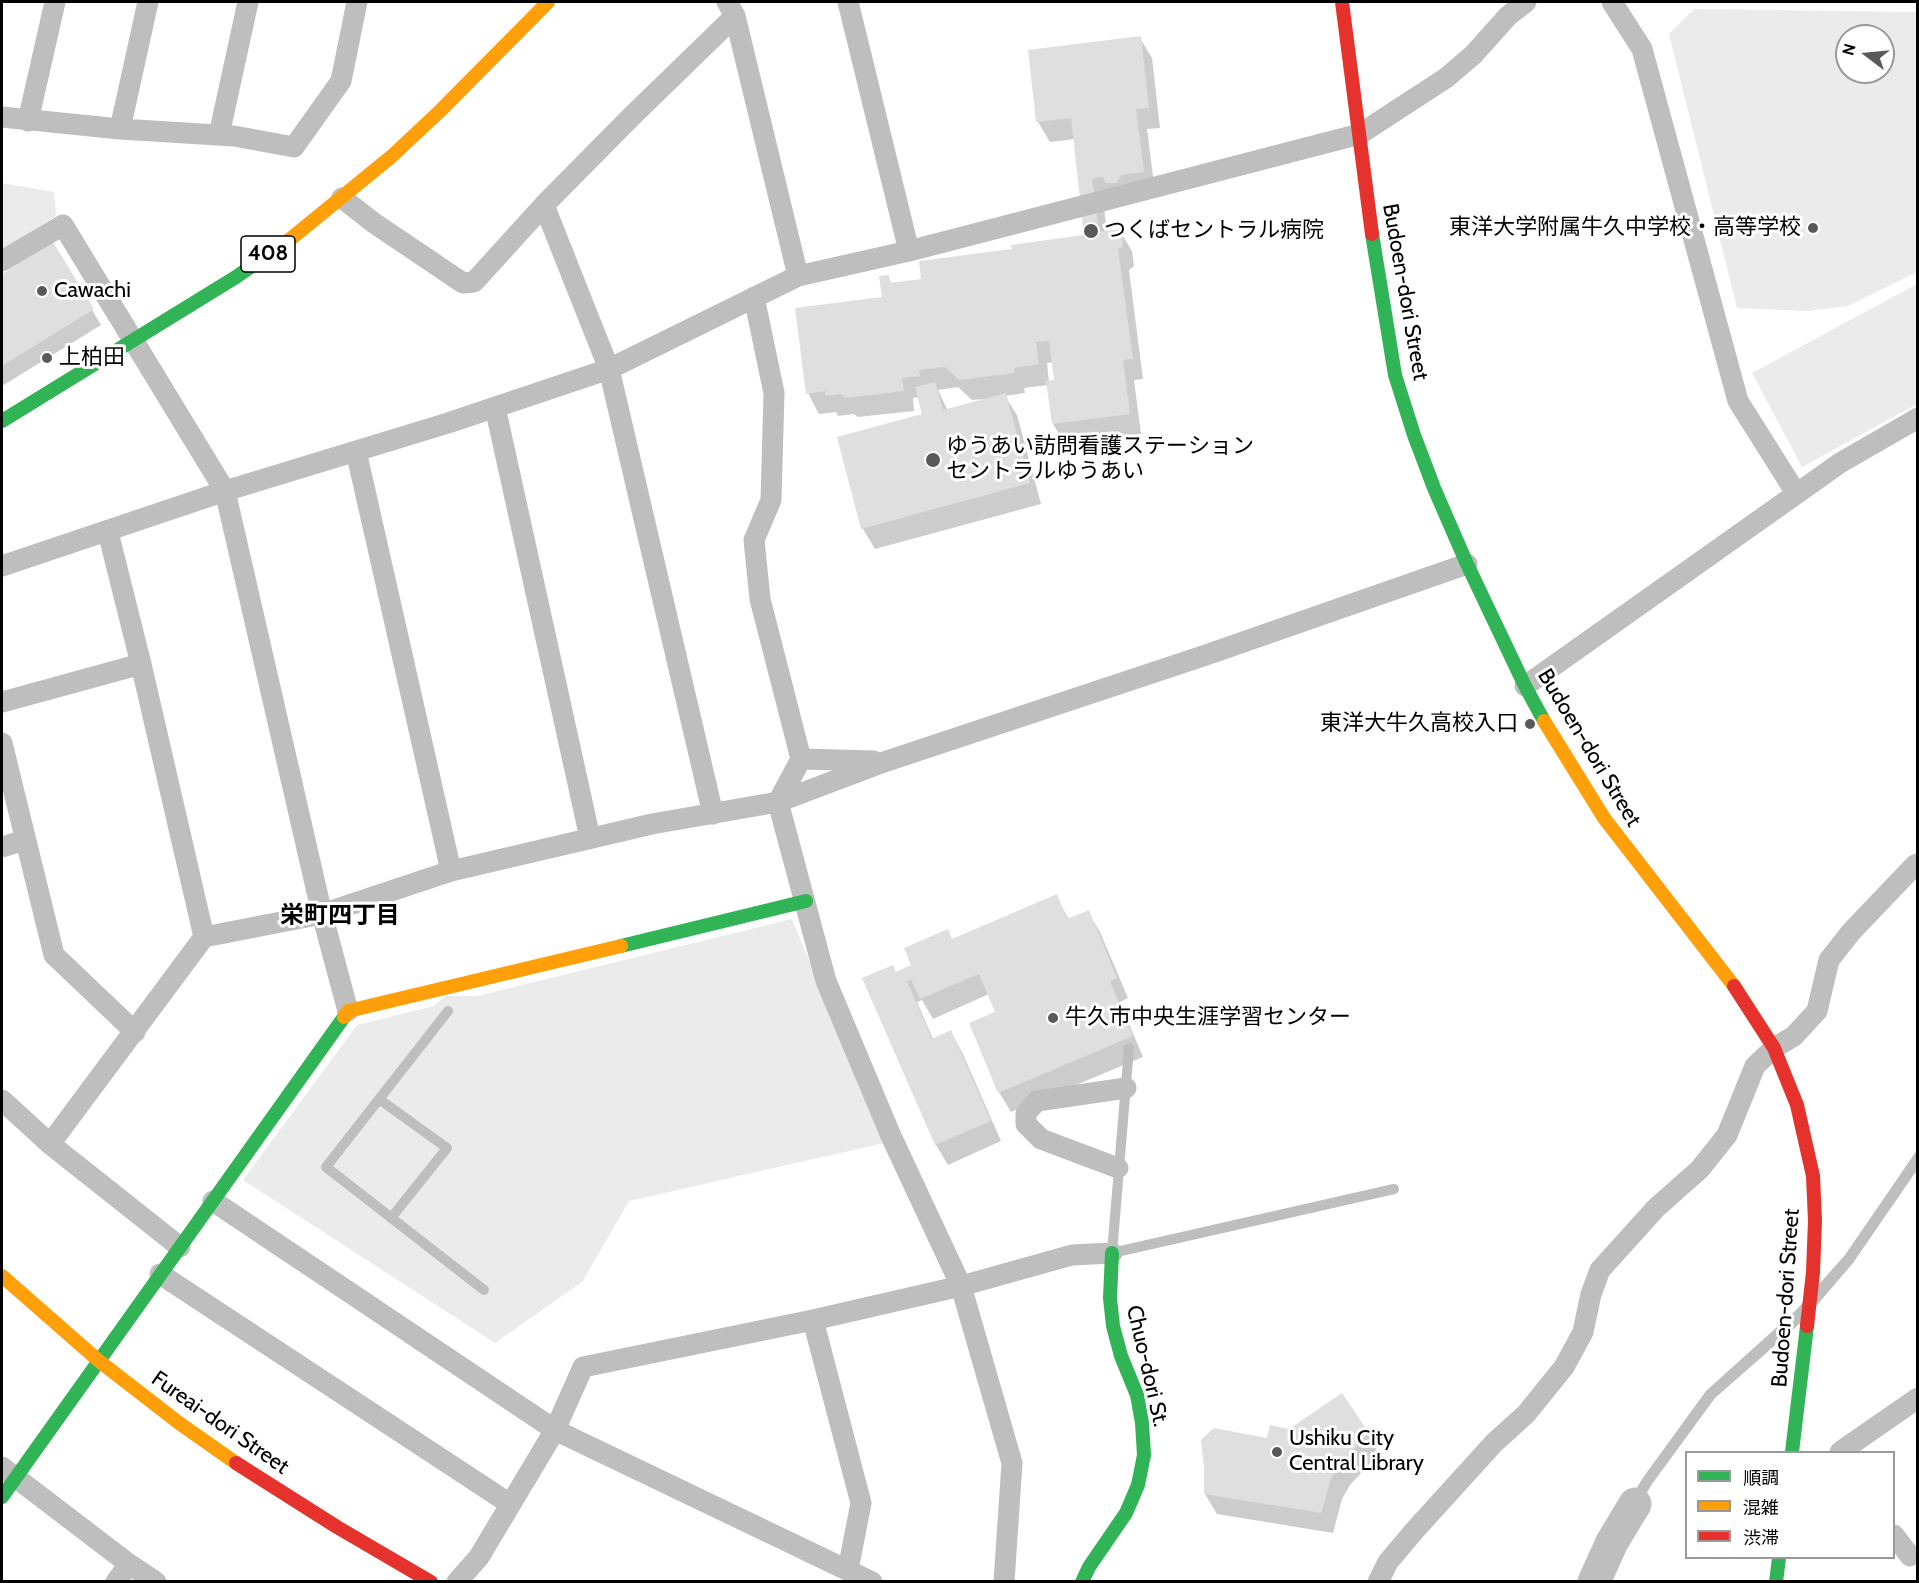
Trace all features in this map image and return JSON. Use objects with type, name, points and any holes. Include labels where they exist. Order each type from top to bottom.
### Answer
[{"type":"main road","name":"408","points":[[2,421],[236,277],[293,237],[392,156],[441,111],[548,2]]},
{"type":"main road","name":"Budoen-dori Street","points":[[1342,2],[1374,248],[1395,375],[1434,488],[1525,686],[1553,738],[1604,818],[1734,986],[1774,1048],[1797,1105],[1814,1176],[1815,1221],[1813,1272],[1792,1451]]},
{"type":"main road","points":[[2,1497],[9,1473],[99,1361],[348,1011],[806,901]]},
{"type":"main road","name":"Chuo-dori St.","points":[[1082,1581],[1126,1513],[1138,1485],[1144,1455],[1137,1395],[1121,1356],[1113,1326],[1110,1298],[1112,1253]]},
{"type":"main road","name":"Fureai-dori Street","points":[[2,1276],[99,1361],[179,1423],[259,1479],[431,1581]]},
{"type":"main road","points":[[1776,1581],[1779,1559]]},
{"type":"street","points":[[28,121],[55,2]]},
{"type":"street","points":[[120,129],[148,2]]},
{"type":"street","points":[[219,135],[248,2]]},
{"type":"street","points":[[2,117],[120,129],[234,136],[294,147],[341,81],[357,2]]},
{"type":"street","points":[[2,566],[225,491],[609,369],[798,276],[909,250],[1360,134],[1446,78],[1473,55],[1507,9],[1526,2]]},
{"type":"street","points":[[1612,2],[1642,49],[1738,401],[1796,493]]},
{"type":"street","points":[[853,3],[909,250]]},
{"type":"street","points":[[342,198],[374,224],[463,283],[474,282],[544,205],[731,9]]},
{"type":"street","points":[[731,9],[798,276]]},
{"type":"street","points":[[544,205],[609,369],[713,814]]},
{"type":"street","points":[[2,261],[63,225],[225,491],[322,914],[348,1011]]},
{"type":"street","points":[[754,297],[774,393],[771,500],[754,540],[760,599],[801,759],[778,802],[826,981],[891,1136],[961,1286],[1012,1463],[1004,1581]]},
{"type":"street","points":[[495,407],[590,838]]},
{"type":"street","points":[[1525,686],[1840,462],[1917,418]]},
{"type":"street","points":[[356,451],[451,871]]},
{"type":"street","points":[[108,532],[204,937]]},
{"type":"street","points":[[50,1144],[204,937],[322,914],[451,871],[590,838],[652,824],[778,802],[884,762],[1196,658],[1467,564]]},
{"type":"street","points":[[2,702],[141,664]]},
{"type":"street","points":[[2,743],[54,956],[135,1032]]},
{"type":"street","points":[[801,759],[884,762]]},
{"type":"street","points":[[2,847],[25,840]]},
{"type":"street","points":[[1378,1581],[1389,1562],[1415,1530],[1494,1443],[1526,1414],[1564,1367],[1583,1332],[1591,1294],[1600,1270],[1656,1208],[1700,1169],[1727,1135],[1755,1066],[1774,1048],[1794,1036],[1817,1011],[1829,960],[1851,932],[1917,864]]},
{"type":"street","points":[[1118,1168],[1041,1139],[1026,1124],[1026,1113],[1037,1101],[1126,1088]]},
{"type":"street","points":[[2,1100],[50,1144],[180,1247]]},
{"type":"street","points":[[213,1201],[555,1430],[872,1581]]},
{"type":"street","points":[[457,1581],[479,1557],[555,1430],[584,1367],[813,1320],[961,1286],[1072,1255],[1112,1253]]},
{"type":"street","points":[[160,1274],[510,1504]]},
{"type":"street","points":[[813,1320],[861,1503],[848,1570]]},
{"type":"street","points":[[1841,1451],[1917,1398]]},
{"type":"street","points":[[9,1473],[129,1564],[156,1581]]},
{"type":"street","points":[[1895,1537],[1910,1556]]},
{"type":"street","points":[[116,1581],[129,1564]]},
{"type":"lane","points":[[448,1011],[326,1167],[484,1290]]},
{"type":"lane","points":[[1129,1048],[1112,1253],[1394,1189]]},
{"type":"lane","points":[[379,1099],[447,1148],[391,1218]]},
{"type":"shaded area","name":"東洋大学附属牛久中学校・高等学校","points":[[1694,9],[1917,12],[1918,269],[1915,273],[1848,306],[1807,311],[1737,308],[1669,34]]},
{"type":"shaded area","points":[[2,183],[54,192],[56,216],[2,250]]},
{"type":"shaded area","points":[[1917,284],[1917,404],[1802,467],[1752,373]]},
{"type":"shaded area","points":[[792,919],[884,1143],[629,1201],[582,1282],[495,1343],[243,1180],[357,1025],[434,1006],[445,996],[477,996]]},
{"type":"shaded area","points":[[1917,1150],[1917,1170],[1853,1263],[1805,1319],[1715,1398],[1652,1484],[1616,1545],[1607,1540],[1642,1479],[1706,1391],[1797,1309],[1845,1255]]},
{"type":"building","name":"つくばセントラル病院","points":[[1141,36],[1149,108],[1136,109],[1144,172],[1122,175],[1116,183],[1106,183],[1102,177],[1092,178],[1099,232],[1121,229],[1123,246],[1118,249],[1133,359],[1123,360],[1130,414],[1052,424],[1046,381],[1054,380],[1049,341],[1036,342],[1039,364],[1014,368],[1014,373],[959,380],[945,367],[919,370],[920,376],[902,378],[904,391],[845,398],[841,394],[825,396],[825,391],[806,394],[795,308],[882,297],[879,276],[889,275],[890,283],[921,279],[919,261],[1012,249],[1011,245],[1084,235],[1071,118],[1036,122],[1028,50]]},
{"type":"building","name":"Cawachi","points":[[53,242],[94,309],[2,366],[2,274]]},
{"type":"building","name":"ゆうあい訪問看護ステーション セントラルゆうあい","points":[[935,382],[943,410],[1006,393],[1030,483],[861,529],[837,437],[922,414],[915,387]]},
{"type":"building","name":"牛久市中央生涯学習センター","points":[[1057,894],[1067,919],[1089,910],[1117,978],[1110,981],[1133,1036],[998,1093],[969,1023],[995,1012],[979,974],[920,999],[911,980],[907,981],[932,1039],[951,1030],[991,1121],[935,1145],[862,978],[893,965],[896,972],[911,965],[904,948],[948,929],[952,939]]},
{"type":"building","name":"Ushiku City Central Library","points":[[1342,1393],[1369,1433],[1339,1465],[1331,1479],[1321,1513],[1204,1494],[1201,1440],[1214,1428],[1267,1438],[1270,1425],[1289,1429]]},
{"type":"waterway","points":[[1594,1582],[1612,1542],[1635,1504]]},
{"type":"traffic: fast","points":[[1372,234],[1395,375],[1414,435],[1467,564],[1544,721]]},
{"type":"traffic: fast","points":[[2,421],[236,277],[288,241]]},
{"type":"traffic: fast","points":[[621,946],[806,901]]},
{"type":"traffic: fast","points":[[2,1497],[344,1017]]},
{"type":"traffic: fast","points":[[1082,1582],[1089,1567],[1126,1513],[1138,1485],[1144,1455],[1137,1395],[1121,1356],[1113,1326],[1110,1298],[1112,1253]]},
{"type":"traffic: fast","points":[[1792,1451],[1807,1326]]},
{"type":"traffic: fast","points":[[1776,1582],[1779,1559]]},
{"type":"traffic: slow","points":[[288,241],[392,156],[548,2]]},
{"type":"traffic: slow","points":[[1544,721],[1604,818],[1734,986]]},
{"type":"traffic: slow","points":[[344,1017],[348,1011],[621,946]]},
{"type":"traffic: slow","points":[[2,1276],[99,1361],[179,1423],[236,1463]]},
{"type":"traffic: jam","points":[[1342,2],[1372,234]]},
{"type":"traffic: jam","points":[[1734,986],[1774,1048],[1797,1105],[1813,1176],[1815,1221],[1813,1272],[1807,1326]]},
{"type":"traffic: jam","points":[[236,1463],[337,1527],[431,1582]]},
{"type":"place","name":"東洋大学附属牛久中学校・高等学校","points":[[1813,228]]},
{"type":"place","name":"つくばセントラル病院","points":[[1091,231]]},
{"type":"place","name":"Cawachi","points":[[42,291]]},
{"type":"place","name":"上柏田","points":[[47,358]]},
{"type":"place","name":"ゆうあい訪問看護ステーション セントラルゆうあい","points":[[933,460]]},
{"type":"place","name":"東洋大牛久高校入口","points":[[1530,724]]},
{"type":"place","name":"牛久市中央生涯学習センター","points":[[1053,1018]]},
{"type":"place","name":"Ushiku City Central Library","points":[[1277,1452]]},
{"type":"district","name":"栄町四丁目","points":[[340,916]]}]
